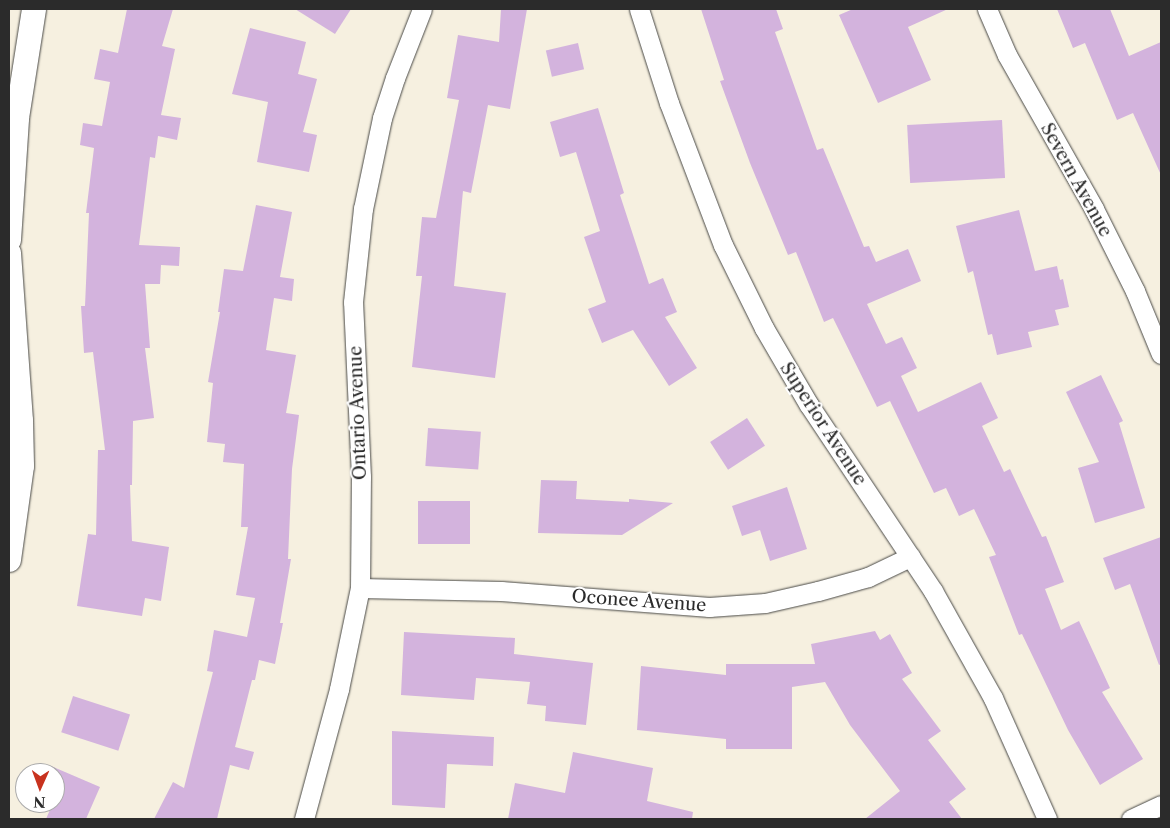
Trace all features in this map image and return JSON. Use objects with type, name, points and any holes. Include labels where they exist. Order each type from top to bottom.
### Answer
[{"type":"street","points":[[9,240],[17,118],[34,9]]},
{"type":"street","name":"Ontario Avenue","points":[[304,819],[339,689],[360,588],[361,477],[353,302],[355,270],[374,148],[395,78],[422,9]]},
{"type":"street","name":"Superior Avenue","points":[[639,9],[669,104],[723,245],[747,296],[809,405],[933,591],[993,698],[1048,819]]},
{"type":"street","name":"Severn Avenue","points":[[986,9],[1007,55],[1094,210],[1135,291],[1161,354]]},
{"type":"street","points":[[9,252],[21,421],[22,466],[9,560]]},
{"type":"street","name":"Oconee Avenue","points":[[360,588],[501,591],[709,607],[765,603],[818,591],[868,577],[910,558]]},
{"type":"street","points":[[1131,819],[1161,805]]},
{"type":"building","points":[[127,9],[173,9],[162,46],[175,49],[161,115],[181,118],[177,140],[158,136],[155,158],[150,157],[139,245],[180,247],[179,266],[161,265],[160,284],[145,284],[150,348],[145,348],[154,418],[133,421],[132,485],[130,485],[132,541],[169,547],[161,601],[145,598],[142,616],[77,606],[88,534],[96,535],[98,450],[105,450],[93,352],[84,353],[81,306],[85,306],[89,213],[86,213],[94,148],[80,145],[83,123],[102,126],[110,82],[94,79],[100,49],[118,53]]},
{"type":"building","points":[[295,9],[351,9],[335,34]]},
{"type":"building","points":[[501,9],[527,9],[510,109],[488,105],[471,193],[463,191],[454,286],[506,293],[495,378],[412,367],[422,276],[416,276],[422,217],[436,218],[459,100],[447,98],[458,35],[499,42]]},
{"type":"building","points":[[701,9],[776,9],[783,29],[775,32],[817,150],[823,148],[864,247],[869,246],[876,262],[908,249],[921,281],[867,304],[886,344],[902,337],[917,368],[901,376],[918,412],[981,382],[998,418],[982,426],[1004,472],[1010,469],[1042,537],[1046,536],[1064,582],[1045,589],[1061,630],[1079,621],[1110,688],[1102,692],[1143,759],[1100,785],[1068,730],[1022,634],[1019,635],[989,557],[996,555],[974,509],[959,516],[946,488],[934,493],[890,401],[877,407],[833,318],[824,322],[796,252],[788,255],[750,163],[720,81],[724,80]]},
{"type":"building","points":[[853,9],[948,9],[908,27],[931,80],[878,103],[839,15]]},
{"type":"building","points":[[1057,9],[1110,9],[1129,56],[1161,42],[1161,175],[1133,113],[1117,120],[1085,43],[1073,48]]},
{"type":"building","points":[[250,28],[306,42],[298,74],[317,79],[303,132],[317,135],[309,172],[257,162],[268,102],[232,94]]},
{"type":"building","points":[[578,43],[584,69],[552,77],[546,50]]},
{"type":"building","points":[[598,108],[624,193],[620,195],[649,284],[663,278],[677,312],[665,317],[697,368],[669,386],[633,330],[602,343],[588,309],[606,302],[584,237],[600,231],[576,152],[560,157],[550,122]]},
{"type":"building","points":[[1002,120],[1005,178],[910,183],[907,125]]},
{"type":"building","points":[[256,205],[292,212],[280,277],[294,279],[292,301],[274,298],[266,350],[296,355],[286,413],[299,415],[292,469],[288,559],[291,559],[280,623],[283,623],[275,664],[259,660],[235,747],[254,752],[249,770],[230,765],[217,819],[154,819],[173,782],[184,788],[213,672],[207,671],[214,630],[247,637],[255,598],[236,595],[248,527],[241,527],[244,464],[223,462],[225,444],[207,442],[213,383],[208,382],[220,312],[218,312],[224,269],[243,271]]},
{"type":"building","points":[[1019,210],[1035,271],[1057,266],[1060,280],[1063,279],[1069,307],[1055,310],[1059,325],[1028,332],[1032,347],[997,355],[992,334],[988,335],[973,271],[968,273],[956,226]]},
{"type":"building","points":[[1101,375],[1123,421],[1119,423],[1145,508],[1095,523],[1078,468],[1099,462],[1066,392]]},
{"type":"building","points":[[747,418],[765,446],[728,470],[710,442]]},
{"type":"building","points":[[428,428],[481,432],[478,470],[425,466]]},
{"type":"building","points":[[541,480],[577,481],[576,499],[629,502],[629,499],[673,503],[622,535],[538,533]]},
{"type":"building","points":[[787,487],[807,549],[770,561],[760,530],[742,536],[732,506]]},
{"type":"building","points":[[418,501],[470,501],[470,544],[418,544]]},
{"type":"building","points":[[1161,537],[1161,664],[1159,665],[1130,584],[1115,590],[1103,558]]},
{"type":"building","points":[[875,631],[880,640],[890,634],[912,673],[902,679],[941,731],[928,740],[966,789],[949,802],[962,819],[865,819],[900,791],[850,725],[825,682],[792,687],[792,749],[726,749],[726,739],[637,730],[641,666],[726,675],[726,664],[815,664],[811,644]]},
{"type":"building","points":[[404,632],[515,638],[514,654],[593,663],[586,725],[545,721],[546,706],[527,704],[530,682],[476,678],[474,700],[401,695]]},
{"type":"building","points":[[73,696],[130,715],[118,751],[61,732]]},
{"type":"building","points":[[392,731],[494,737],[493,766],[447,764],[445,808],[392,805]]},
{"type":"building","points":[[573,752],[653,768],[647,801],[693,812],[692,819],[508,819],[515,783],[565,793]]},
{"type":"building","points":[[65,772],[100,787],[86,819],[46,819],[49,813],[65,813]]}]
